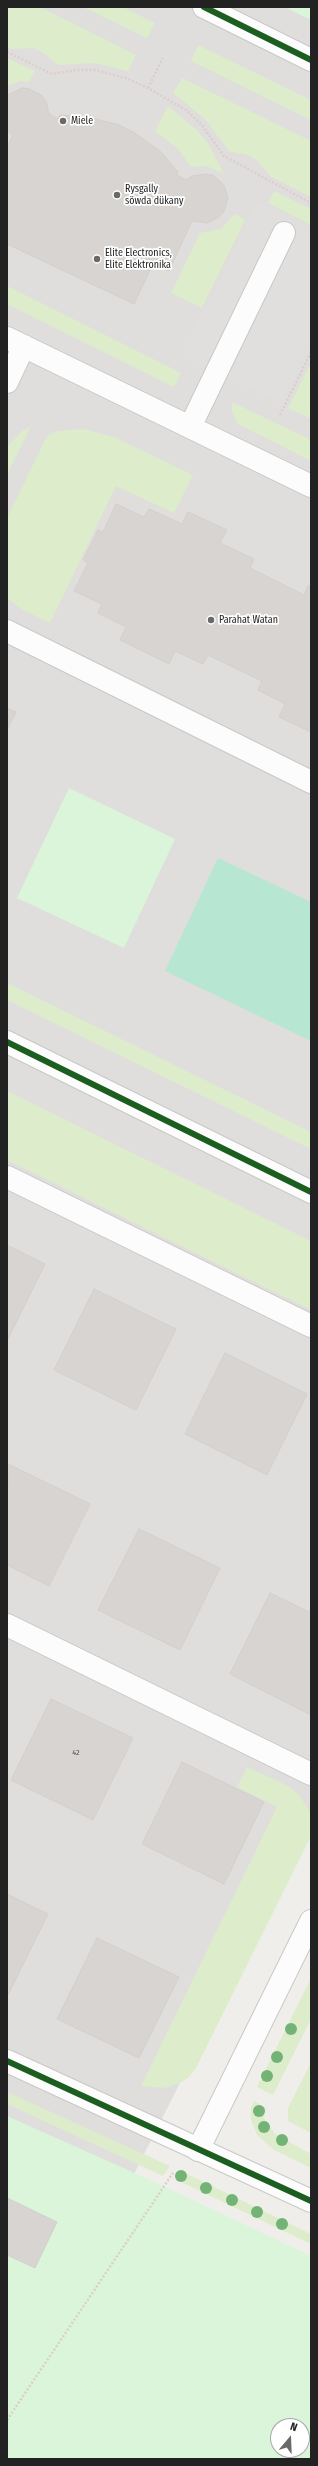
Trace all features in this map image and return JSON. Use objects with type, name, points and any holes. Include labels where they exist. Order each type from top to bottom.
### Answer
[{"type":"street","points":[[204,7],[311,60]]},
{"type":"street","points":[[190,427],[284,233]]},
{"type":"street","points":[[7,382],[16,342],[311,486]]},
{"type":"street","points":[[7,631],[311,782]]},
{"type":"street","points":[[7,1042],[311,1192]]},
{"type":"street","points":[[7,1177],[311,1326]]},
{"type":"street","points":[[7,1625],[311,1774]]},
{"type":"street","points":[[198,2150],[311,1921]]},
{"type":"street","points":[[7,2061],[311,2201]]},
{"type":"path","points":[[7,52],[52,74],[76,70],[95,70],[126,78],[148,88],[186,110],[201,124],[224,156],[311,203]]},
{"type":"path","points":[[148,88],[163,58]]},
{"type":"path","points":[[280,415],[311,354]]},
{"type":"path","points":[[7,2420],[174,2172]]},
{"type":"shaded area","points":[[7,7],[311,7],[311,1822],[119,2204],[7,2149]]},
{"type":"shaded area","points":[[257,202],[311,228],[311,343],[281,404],[182,355]]},
{"type":"green space","points":[[7,7],[40,7],[136,55],[128,71],[94,63],[58,65],[42,52],[33,48],[12,49],[7,47]]},
{"type":"green space","points":[[83,7],[123,7],[155,23],[147,38]]},
{"type":"green space","points":[[285,7],[311,7],[311,20]]},
{"type":"green space","points":[[198,45],[311,100],[311,120],[191,61]]},
{"type":"green space","points":[[7,58],[35,71],[29,82],[20,81],[7,86]]},
{"type":"green space","points":[[182,78],[311,141],[311,197],[270,176],[257,160],[248,155],[229,151],[205,119],[173,93]]},
{"type":"green space","points":[[168,106],[196,129],[209,145],[224,174],[207,166],[191,167],[178,149],[155,131]]},
{"type":"green space","points":[[274,191],[311,209],[311,225],[268,203]]},
{"type":"green space","points":[[235,214],[245,220],[202,308],[171,293],[200,233],[221,229]]},
{"type":"green space","points":[[7,286],[181,373],[174,387],[7,304]]},
{"type":"green space","points":[[311,363],[311,419],[288,408]]},
{"type":"green space","points":[[232,402],[311,440],[311,461],[238,424],[232,411]]},
{"type":"green space","points":[[31,426],[7,475],[7,447],[22,431]]},
{"type":"green space","points":[[83,429],[114,437],[193,475],[174,513],[116,486],[50,623],[23,610],[7,598],[7,518],[47,436],[57,431]]},
{"type":"green space","points":[[69,788],[175,839],[124,948],[17,898]]},
{"type":"green space","points":[[218,858],[311,902],[311,1041],[165,971]]},
{"type":"green space","points":[[7,983],[311,1132],[311,1149],[7,1000]]},
{"type":"green space","points":[[7,1091],[311,1241],[311,1310],[7,1160]]},
{"type":"green space","points":[[247,1767],[288,1786],[299,1795],[311,1813],[311,1836],[196,2068],[188,2078],[178,2084],[164,2088],[141,2086],[277,1807],[237,1787]]},
{"type":"green space","points":[[311,1978],[311,2019],[273,2095],[257,2087]]},
{"type":"green space","points":[[311,2062],[311,2133],[288,2121],[288,2108]]},
{"type":"green space","points":[[7,2092],[170,2166],[163,2176],[7,2104]]},
{"type":"green space","points":[[254,2101],[266,2108],[264,2118],[275,2134],[311,2154],[311,2168],[274,2150],[257,2135],[251,2120],[251,2107]]},
{"type":"green space","points":[[7,2116],[157,2183],[311,2256],[311,2459],[7,2459]]},
{"type":"green space","points":[[181,2171],[311,2234],[311,2244],[175,2179]]},
{"type":"building","name":"Rysgally söwda dükany","points":[[22,88],[29,89],[41,95],[46,101],[49,114],[58,119],[60,115],[88,117],[119,125],[133,132],[160,151],[178,172],[177,175],[186,180],[192,176],[206,174],[213,175],[224,185],[228,198],[224,211],[219,217],[207,223],[192,221],[169,271],[153,264],[134,304],[7,244],[7,147],[13,135],[7,131],[7,95]]},
{"type":"building","name":"Parahat Watan","points":[[116,504],[144,517],[149,509],[182,524],[188,512],[227,530],[220,543],[254,559],[250,568],[304,595],[308,586],[311,587],[311,732],[279,717],[285,704],[258,690],[262,681],[208,655],[203,664],[175,651],[169,664],[120,640],[126,627],[98,613],[102,604],[74,591],[88,563],[83,560],[98,530],[103,532]]},
{"type":"building","points":[[7,708],[16,712],[7,730]]},
{"type":"building","points":[[7,1245],[45,1264],[7,1341]]},
{"type":"building","points":[[94,1289],[176,1329],[136,1410],[54,1370]]},
{"type":"building","points":[[225,1353],[307,1394],[267,1475],[185,1434]]},
{"type":"building","points":[[8,1464],[90,1504],[49,1586],[7,1565]]},
{"type":"building","points":[[139,1529],[220,1568],[180,1650],[98,1610]]},
{"type":"building","points":[[270,1593],[311,1613],[311,1715],[230,1674]]},
{"type":"building","points":[[51,1699],[133,1738],[93,1820],[11,1780]]},
{"type":"building","points":[[182,1762],[264,1802],[224,1884],[142,1844]]},
{"type":"building","points":[[7,1894],[48,1914],[8,1995],[7,1994]]},
{"type":"building","points":[[97,1938],[179,1977],[139,2058],[57,2019]]},
{"type":"building","points":[[7,2198],[57,2222],[35,2268],[7,2255]]},
{"type":"cycle path","points":[[204,7],[311,60]]},
{"type":"cycle path","points":[[7,1042],[311,1192]]},
{"type":"cycle path","points":[[7,2061],[311,2201]]},
{"type":"place","name":"Miele","points":[[63,121]]},
{"type":"place","name":"Rysgally söwda dükany","points":[[117,195]]},
{"type":"place","name":"Elite Electronics, Elite Elektronika","points":[[97,259]]},
{"type":"place","name":"Parahat Watan","points":[[211,620]]}]
